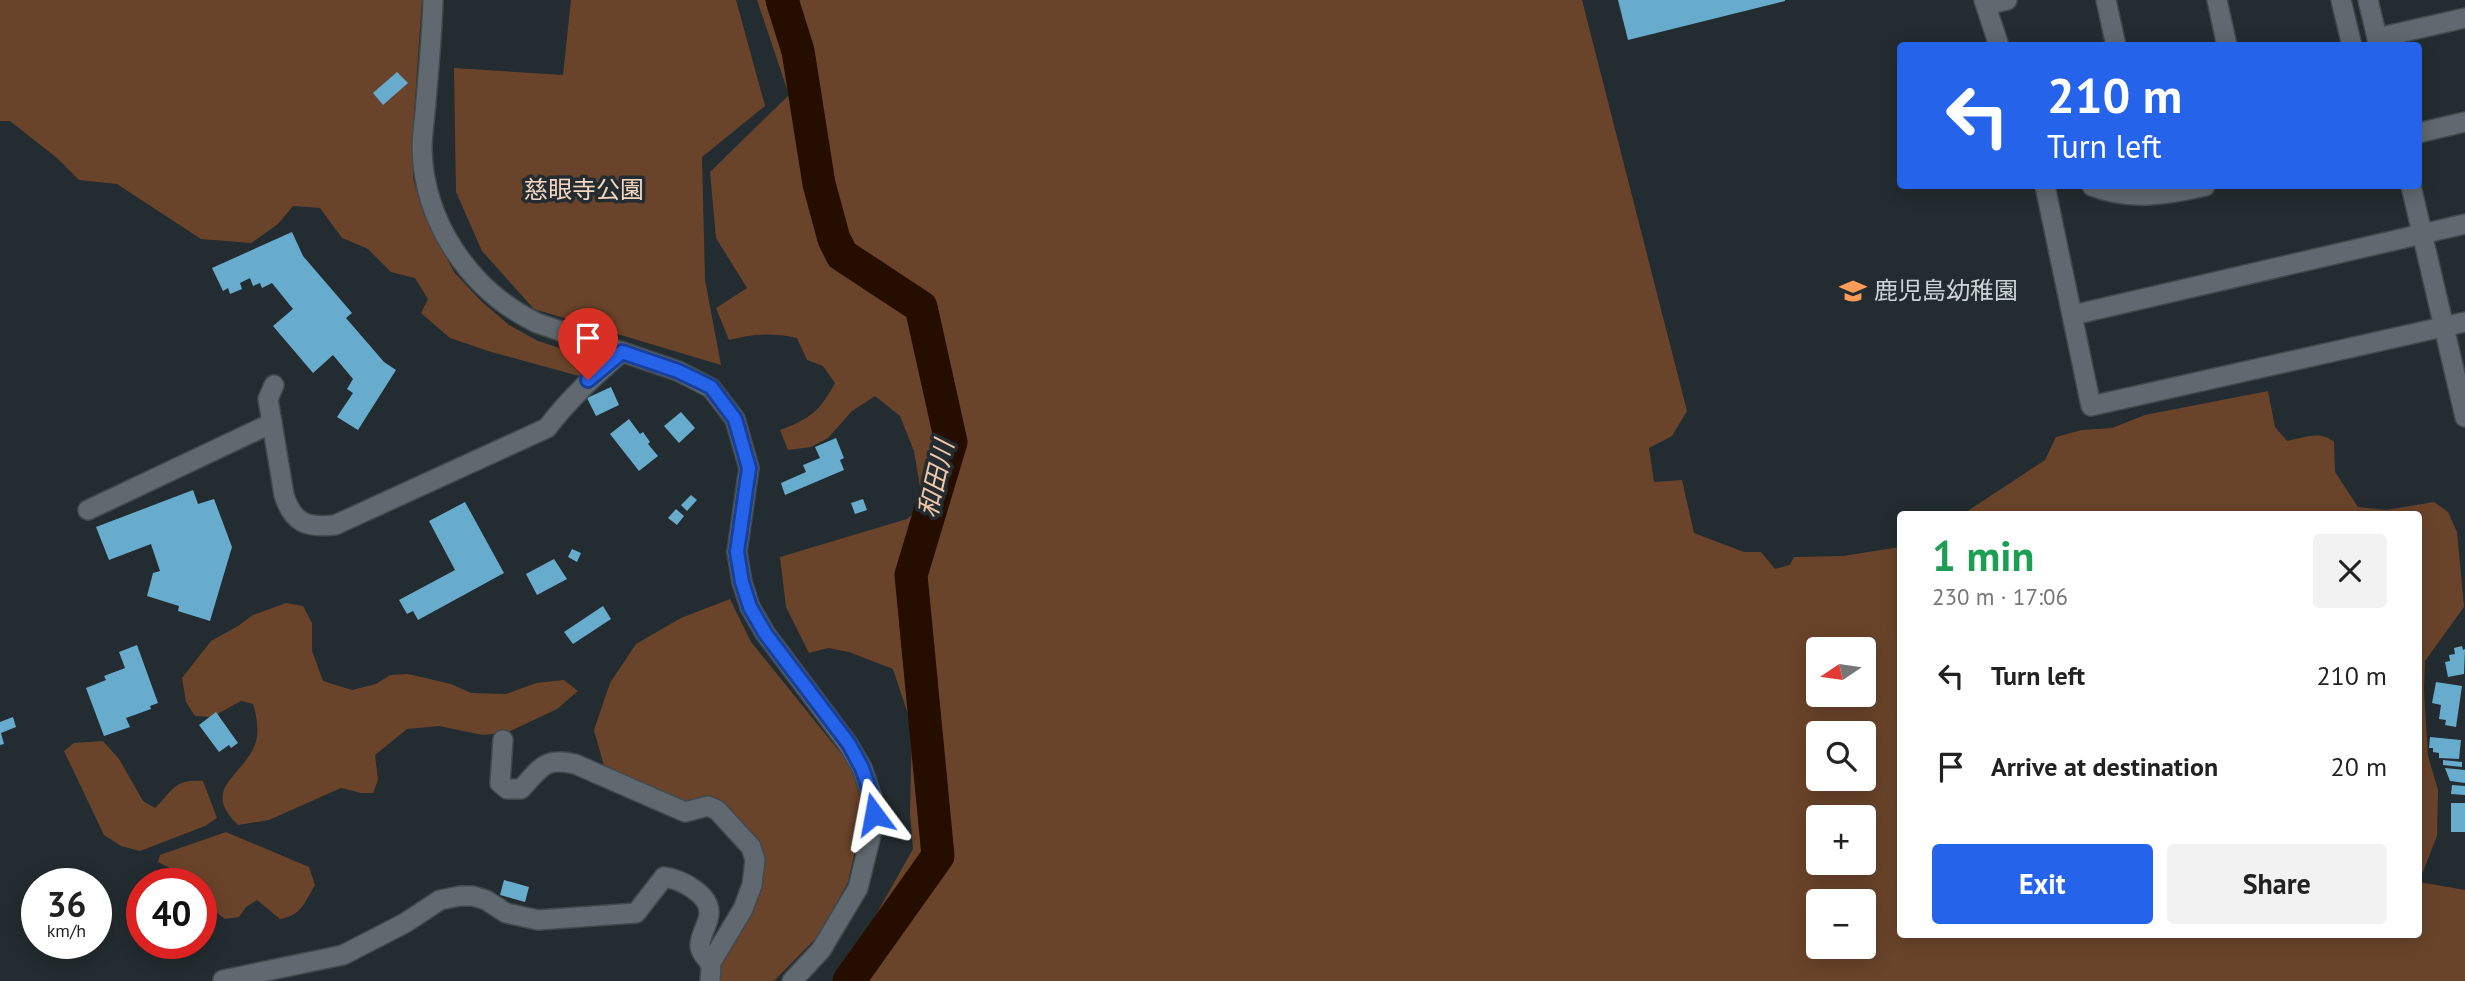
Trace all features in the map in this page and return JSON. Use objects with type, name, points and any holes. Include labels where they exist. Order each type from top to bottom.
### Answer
[{"type":"street","points":[[433,0],[422,149],[432,206],[449,244],[474,277],[516,313],[537,323],[678,371],[711,387],[735,419],[749,468],[737,552],[750,607],[765,633],[849,744],[862,768],[872,797],[874,814],[872,835],[858,888],[821,950],[792,981]]},
{"type":"street","points":[[1998,42],[1985,3],[2007,0]]},
{"type":"street","points":[[2106,0],[2115,42]]},
{"type":"street","points":[[2217,0],[2226,42]]},
{"type":"street","points":[[2341,0],[2351,42]]},
{"type":"street","points":[[2368,0],[2378,42],[2465,18]]},
{"type":"street","points":[[2422,132],[2465,122]]},
{"type":"street","points":[[2046,189],[2091,406],[2465,322]]},
{"type":"street","points":[[2104,189],[2133,196],[2171,194],[2192,189]]},
{"type":"street","points":[[2412,189],[2465,417]]},
{"type":"street","points":[[2073,315],[2465,224]]},
{"type":"street","points":[[274,385],[268,399],[284,495],[289,510],[299,521],[318,527],[335,525],[547,428],[588,380],[622,352]]},
{"type":"street","points":[[89,510],[272,423]]},
{"type":"street","points":[[503,740],[500,783],[507,789],[521,789],[546,763],[561,761],[685,812],[708,806],[717,810],[751,847],[755,860],[752,885],[743,909],[710,973]]},
{"type":"street","points":[[223,980],[342,955],[405,923],[440,900],[460,896],[486,900],[506,913],[538,920],[636,914],[664,877],[675,878],[691,886],[708,904],[709,913],[700,942],[701,953],[710,973]]},
{"type":"green space","points":[[0,0],[422,0],[413,129],[413,179],[424,215],[454,272],[481,301],[509,325],[538,341],[578,354],[586,368],[579,376],[450,338],[421,313],[428,299],[415,278],[391,272],[368,249],[342,238],[320,208],[293,206],[278,224],[251,243],[201,239],[117,184],[79,180],[57,158],[10,121],[0,121]]},
{"type":"green space","name":"慈眼寺公園","points":[[571,0],[736,0],[765,106],[702,157],[705,280],[721,365],[534,309],[482,251],[456,192],[454,68],[563,75]]},
{"type":"green space","points":[[757,0],[1582,0],[1687,411],[1672,436],[1649,448],[1654,482],[1682,480],[1694,533],[1744,552],[1761,552],[1775,569],[1790,565],[1794,557],[1843,556],[1897,547],[1897,938],[2422,938],[2422,883],[2465,890],[2465,981],[835,981],[913,849],[910,813],[912,726],[893,669],[849,652],[828,648],[809,653],[786,607],[780,557],[907,519],[923,505],[914,451],[900,416],[875,396],[852,411],[828,438],[811,447],[788,450],[780,430],[813,413],[835,383],[823,366],[807,360],[797,338],[763,334],[729,340],[716,308],[747,288],[716,238],[710,172],[789,95]]},
{"type":"green space","points":[[2268,391],[2275,427],[2287,441],[2323,436],[2334,442],[2335,472],[2358,507],[2386,510],[2434,502],[2448,512],[2457,532],[2464,607],[2425,661],[2428,756],[2438,790],[2437,836],[2422,874],[2422,511],[1968,511],[2045,460],[2056,437],[2082,430],[2112,428],[2145,415]]},
{"type":"green space","points":[[730,599],[751,642],[852,767],[862,804],[861,823],[848,882],[819,935],[774,981],[718,981],[718,964],[754,899],[753,842],[693,807],[633,785],[604,766],[594,730],[610,683],[636,644],[681,618]]},
{"type":"green space","points":[[286,603],[303,606],[312,623],[312,651],[323,681],[352,690],[376,684],[390,675],[408,674],[451,684],[471,693],[506,694],[536,683],[564,680],[578,691],[557,709],[508,732],[483,735],[439,726],[407,729],[375,755],[378,780],[373,793],[341,788],[269,820],[238,825],[227,813],[223,793],[256,742],[257,726],[253,704],[241,701],[212,717],[195,716],[186,702],[182,678],[211,641],[253,615]]},
{"type":"green space","points":[[103,741],[119,759],[143,801],[155,808],[180,784],[203,781],[217,818],[205,826],[140,851],[121,846],[104,835],[64,751],[74,743]]},
{"type":"green space","points":[[226,832],[309,867],[315,885],[305,903],[293,915],[280,919],[257,900],[246,907],[239,917],[225,919],[217,913],[217,868],[170,868],[158,862],[160,855]]},
{"type":"building","points":[[1618,0],[1785,0],[1785,1],[1628,40]]},
{"type":"building","points":[[397,72],[408,83],[383,105],[373,93]]},
{"type":"building","points":[[292,232],[303,256],[352,313],[346,318],[384,362],[396,370],[358,430],[337,417],[353,393],[347,389],[353,379],[333,355],[313,373],[273,326],[293,309],[272,283],[262,288],[260,283],[253,286],[250,278],[240,283],[242,289],[230,294],[228,288],[223,291],[212,268]]},
{"type":"building","points":[[611,387],[619,405],[596,416],[587,398]]},
{"type":"building","points":[[681,412],[695,428],[679,443],[664,426]]},
{"type":"building","points":[[629,419],[640,434],[643,432],[650,442],[648,444],[658,456],[639,471],[610,434]]},
{"type":"building","points":[[836,438],[844,458],[840,460],[844,470],[785,495],[781,483],[806,472],[803,465],[820,458],[815,447]]},
{"type":"building","points":[[193,490],[198,504],[214,499],[232,547],[210,621],[178,611],[179,606],[147,596],[153,573],[160,571],[151,544],[109,560],[96,527]]},
{"type":"building","points":[[691,495],[697,500],[687,511],[681,505]]},
{"type":"building","points":[[863,499],[867,510],[855,514],[851,503]]},
{"type":"building","points":[[465,502],[504,573],[418,620],[413,611],[407,614],[399,600],[455,570],[429,521]]},
{"type":"building","points":[[676,509],[684,516],[677,525],[668,518]]},
{"type":"building","points":[[572,549],[581,553],[577,562],[568,557]]},
{"type":"building","points":[[554,559],[567,579],[537,595],[526,574]]},
{"type":"building","points":[[603,606],[611,619],[573,644],[564,632]]},
{"type":"building","points":[[137,645],[158,703],[150,706],[151,709],[126,718],[130,727],[104,736],[86,688],[106,680],[104,676],[125,668],[119,652]]},
{"type":"building","points":[[2462,646],[2463,650],[2465,649],[2464,674],[2448,677],[2445,662],[2450,661],[2449,655],[2455,654],[2454,648]]},
{"type":"building","points":[[2436,682],[2462,686],[2456,727],[2445,725],[2446,720],[2439,719],[2441,705],[2432,703]]},
{"type":"building","points":[[216,712],[238,743],[219,752],[199,725]]},
{"type":"building","points":[[13,717],[16,727],[1,733],[4,744],[0,745],[0,722]]},
{"type":"building","points":[[2430,737],[2461,740],[2459,759],[2439,758],[2439,753],[2429,748]]},
{"type":"building","points":[[2443,760],[2462,762],[2462,767],[2443,765]]},
{"type":"building","points":[[2445,768],[2465,770],[2465,783],[2450,781]]},
{"type":"building","points":[[2452,785],[2465,786],[2465,795],[2451,794]]},
{"type":"building","points":[[2451,803],[2465,803],[2465,832],[2451,832]]},
{"type":"building","points":[[504,880],[529,887],[525,902],[500,895]]},
{"type":"waterway","name":"和田川","points":[[782,0],[798,51],[819,184],[834,239],[842,255],[921,307],[951,442],[911,575],[938,856],[849,981]]},
{"type":"place","name":"鹿児島幼稚園","points":[[1853,291]]},
{"type":"route","points":[[588,380],[622,352],[678,371],[711,387],[735,419],[749,468],[737,552],[750,607],[765,633],[849,744],[862,768],[872,797],[874,814]]}]
